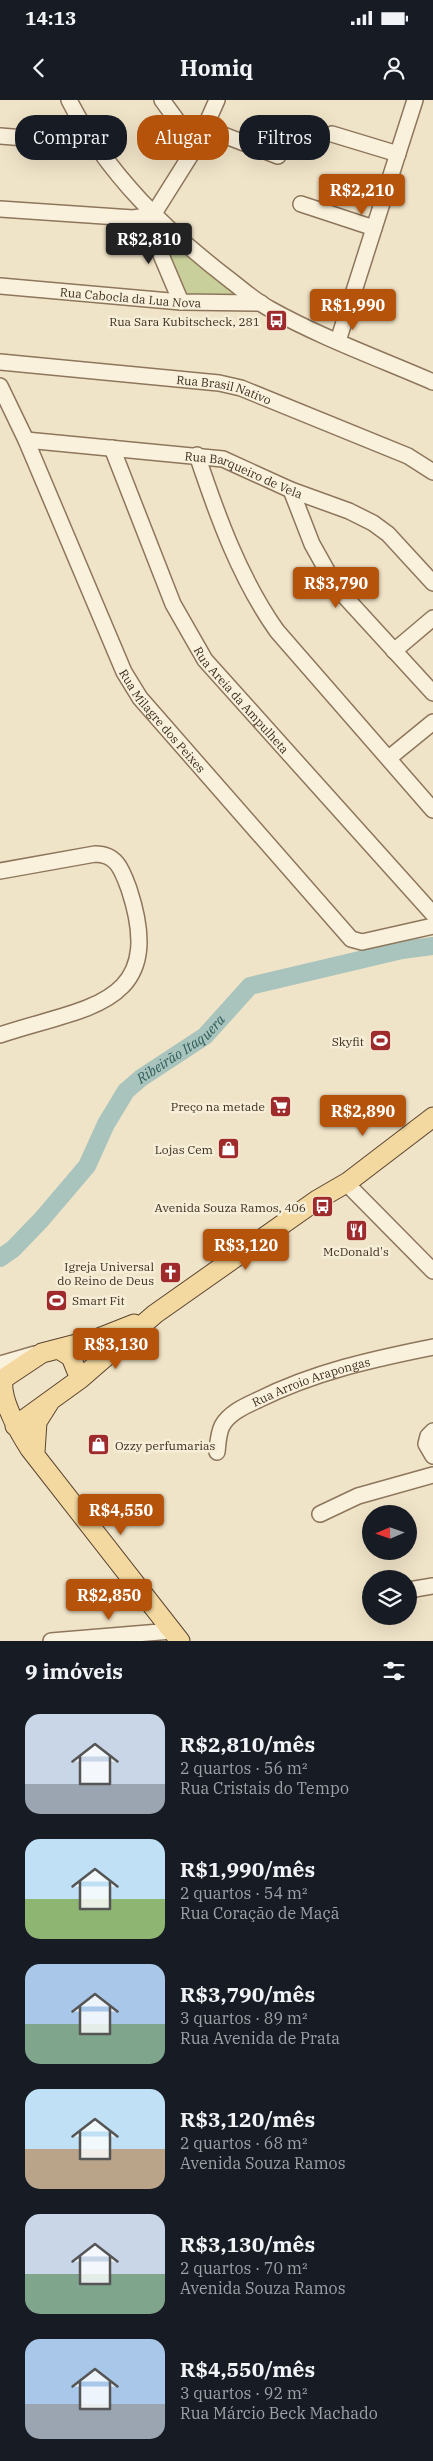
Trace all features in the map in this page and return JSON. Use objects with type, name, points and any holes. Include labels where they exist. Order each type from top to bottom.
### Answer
[{"type":"main road","points":[[317,1200],[352,1168],[433,1102]]},
{"type":"main road","points":[[15,1426],[80,1379],[155,1314],[317,1200],[348,1182],[433,1118]]},
{"type":"main road","points":[[155,1314],[113,1333],[51,1352],[4,1378],[1,1385],[1,1394],[15,1426],[176,1636]]},
{"type":"main road","points":[[51,1352],[71,1357],[80,1379]]},
{"type":"main road","points":[[34,1452],[38,1422],[54,1396]]},
{"type":"street","points":[[68,100],[77,115]]},
{"type":"street","points":[[162,100],[173,115]]},
{"type":"street","points":[[211,115],[218,100]]},
{"type":"street","points":[[338,341],[415,100]]},
{"type":"street","points":[[332,134],[398,154]]},
{"type":"street","points":[[0,136],[15,137]]},
{"type":"street","points":[[107,160],[149,216],[261,303],[338,341],[433,382]]},
{"type":"street","points":[[149,216],[185,160]]},
{"type":"street","points":[[301,204],[374,228]]},
{"type":"street","points":[[0,209],[149,216]]},
{"type":"street","points":[[149,216],[181,302]]},
{"type":"street","name":"Rua Cabocla da Lua Nova","points":[[0,286],[181,302],[261,303]]},
{"type":"street","name":"Rua Brasil Nativo","points":[[0,362],[219,383],[242,388],[408,456],[433,472]]},
{"type":"street","name":"Rua Milagre dos Peixes","points":[[0,386],[26,440],[124,672],[140,698],[156,718],[351,939],[362,942],[433,926]]},
{"type":"street","name":"Rua Barqueiro de Vela","points":[[26,440],[197,455],[233,462],[291,490],[349,511],[373,523],[388,534],[433,583]]},
{"type":"street","name":"Rua Areia da Ampulheta","points":[[112,448],[173,604],[204,660],[433,914]]},
{"type":"street","points":[[197,455],[248,585],[261,609],[277,631],[433,810]]},
{"type":"street","points":[[291,490],[322,564],[336,587],[433,693]]},
{"type":"street","points":[[394,650],[433,618]]},
{"type":"street","points":[[388,758],[433,722]]},
{"type":"street","points":[[0,872],[83,855],[104,854],[116,860],[124,875],[136,910],[139,948],[137,961],[127,982],[105,1000],[0,1035]]},
{"type":"street","points":[[348,1182],[352,1189],[433,1271]]},
{"type":"street","name":"Rua Arroio Arapongas","points":[[217,1452],[219,1432],[227,1419],[243,1407],[272,1393],[341,1367],[433,1347]]},
{"type":"street","points":[[0,1364],[51,1352]]},
{"type":"street","points":[[432,1432],[426,1444],[433,1456]]},
{"type":"street","points":[[320,1514],[358,1496],[433,1475]]},
{"type":"street","points":[[417,1589],[433,1586]]},
{"type":"street","points":[[51,1641],[176,1636]]},
{"type":"green space","points":[[150,222],[245,299],[183,297]]},
{"type":"waterway","name":"Ribeirão Itaquera","points":[[0,1258],[13,1249],[41,1220],[87,1166],[106,1124],[126,1091],[141,1078],[205,1036],[250,986],[402,950],[433,946]]},
{"type":"place","name":"Rua Sara Kubitscheck, 281","points":[[276,321]]},
{"type":"place","name":"Skyfit","points":[[380,1041]]},
{"type":"place","name":"Preço na metade","points":[[281,1106]]},
{"type":"place","name":"Lojas Cem","points":[[229,1149]]},
{"type":"place","name":"Avenida Souza Ramos, 406","points":[[322,1207]]},
{"type":"place","name":"McDonald's","points":[[356,1230]]},
{"type":"place","name":"Igreja Universal do Reino de Deus","points":[[170,1273]]},
{"type":"place","name":"Smart Fit","points":[[56,1300]]},
{"type":"place","name":"Ozzy perfumarias","points":[[99,1445]]}]
